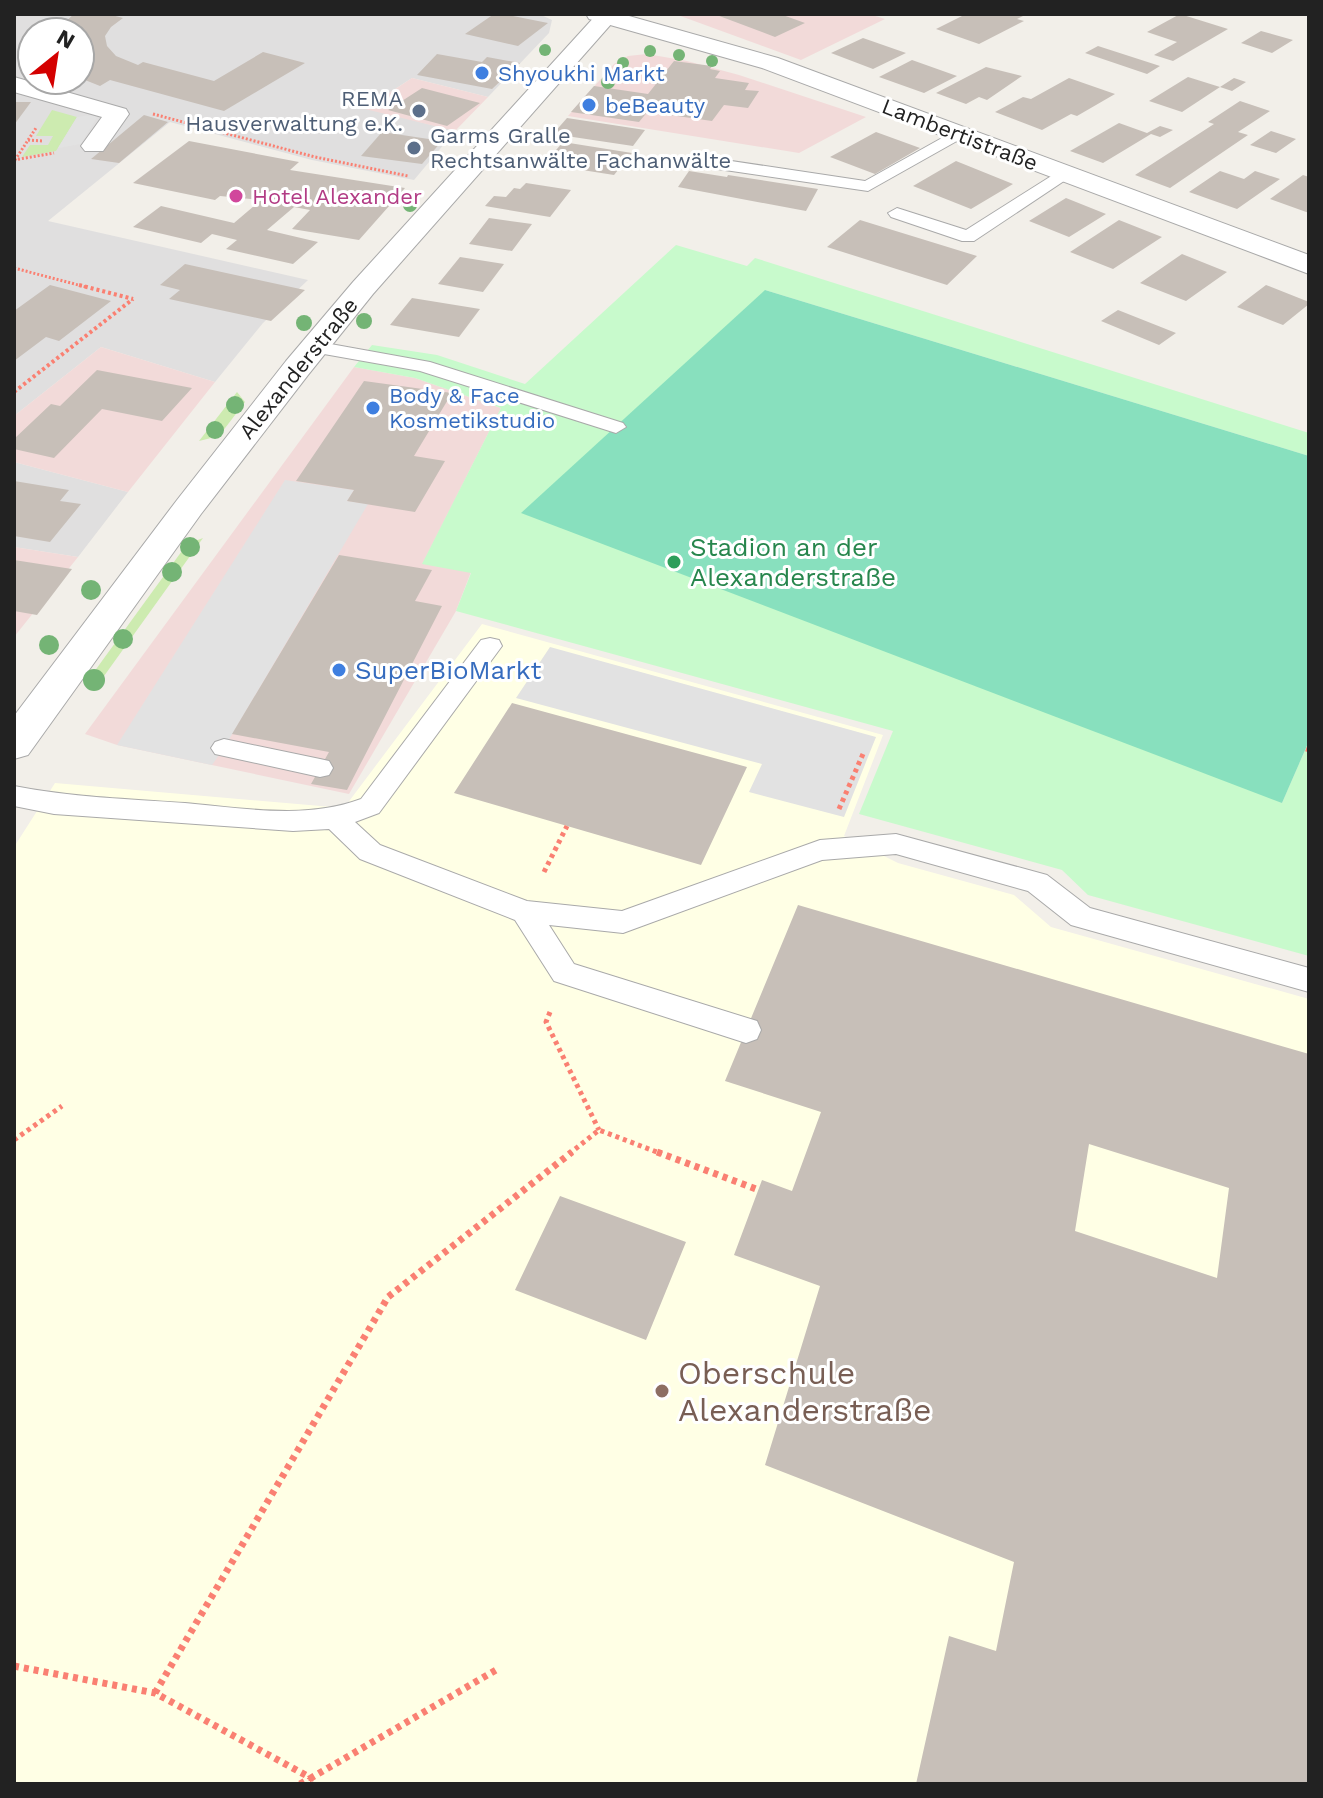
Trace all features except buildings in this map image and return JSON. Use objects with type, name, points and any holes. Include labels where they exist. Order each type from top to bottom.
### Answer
[{"type":"street","name":"Lambertistraße","points":[[604,15],[743,54],[1309,265]]},
{"type":"street","name":"Alexanderstraße","points":[[14,745],[189,507],[314,347],[604,15]]},
{"type":"street","points":[[14,84],[117,114],[94,146]]},
{"type":"lane","points":[[718,164],[868,186],[958,134]]},
{"type":"lane","points":[[897,213],[968,237],[1064,173]]},
{"type":"lane","points":[[314,347],[423,366],[616,427]]},
{"type":"lane","points":[[14,796],[82,806],[293,821],[335,819],[370,806],[490,646]]},
{"type":"lane","points":[[224,748],[320,768]]},
{"type":"lane","points":[[335,819],[370,852],[525,912],[623,922],[820,850],[896,844],[1037,883],[1081,917],[1309,980]]},
{"type":"lane","points":[[525,912],[564,973],[746,1030]]},
{"type":"path","points":[[117,114],[150,113],[315,157],[455,186]]},
{"type":"path","points":[[28,140],[43,141]]},
{"type":"path","points":[[14,268],[133,299],[14,392]]},
{"type":"path","points":[[820,850],[863,754]]},
{"type":"path","points":[[564,973],[546,1022],[599,1130],[759,1190]]},
{"type":"path","points":[[14,1140],[62,1106]]},
{"type":"path","points":[[155,1693],[388,1297],[599,1130]]},
{"type":"path","points":[[14,1666],[155,1693],[309,1781]]},
{"type":"path","points":[[300,1784],[496,1670]]},
{"type":"shaded area","points":[[14,14],[539,14],[552,20],[549,33],[488,97],[412,78],[366,108],[455,131],[414,180],[312,160],[170,122],[48,221],[308,280],[263,323],[215,382],[101,347],[14,416]]},
{"type":"shaded area","points":[[675,14],[869,14],[885,19],[801,60]]},
{"type":"shaded area","points":[[647,54],[739,75],[866,117],[799,153],[568,116],[614,64],[628,56]]},
{"type":"shaded area","points":[[412,78],[488,97],[455,131],[365,109]]},
{"type":"shaded area","points":[[99,114],[81,144],[58,148],[77,117]]},
{"type":"shaded area","points":[[101,347],[215,382],[128,492],[14,462],[14,416]]},
{"type":"shaded area","points":[[354,367],[415,378],[501,408],[423,563],[471,572],[456,611],[349,794],[117,745],[85,734]]},
{"type":"shaded area","points":[[14,462],[128,492],[78,557],[14,547]]},
{"type":"shaded area","points":[[285,480],[354,490],[347,501],[368,504],[224,748],[212,765],[117,745]]},
{"type":"shaded area","points":[[14,547],[78,557],[14,637]]},
{"type":"shaded area","name":"Oberschule Alexanderstraße","points":[[482,624],[883,735],[844,836],[898,863],[1014,895],[1051,927],[1309,999],[1309,1784],[14,1784],[14,847],[55,783],[344,808]]},
{"type":"shaded area","points":[[550,647],[876,737],[844,817],[749,792],[762,764],[516,698]]},
{"type":"green space","points":[[52,110],[77,117],[56,151],[22,157],[30,145],[48,145],[53,136],[36,136]]},
{"type":"green space","points":[[676,245],[747,266],[755,258],[1309,433],[1309,456],[765,290],[1282,803],[1309,741],[1309,956],[1088,895],[1062,870],[859,814],[893,731],[456,611],[471,573],[422,564],[501,408],[415,378],[354,367],[372,345],[437,355],[525,384]]},
{"type":"green space","points":[[765,290],[1309,456],[1309,741],[1282,803],[521,513]]},
{"type":"green space","points":[[237,392],[245,402],[219,436],[199,441]]},
{"type":"green space","points":[[203,538],[94,690],[87,687],[86,683],[187,544]]},
{"type":"place","name":"Shyoukhi Markt","points":[[482,73]]},
{"type":"place","name":"beBeauty","points":[[589,105]]},
{"type":"place","name":"REMA Hausverwaltung e.K.","points":[[419,111]]},
{"type":"place","name":"Garms Gralle Rechtsanwälte Fachanwälte","points":[[414,148]]},
{"type":"place","name":"Hotel Alexander","points":[[236,196]]},
{"type":"place","name":"Body & Face Kosmetikstudio","points":[[373,408]]},
{"type":"place","name":"Stadion an der Alexanderstraße","points":[[674,562]]},
{"type":"place","name":"SuperBioMarkt","points":[[339,670]]},
{"type":"place","name":"Oberschule Alexanderstraße","points":[[662,1391]]}]
